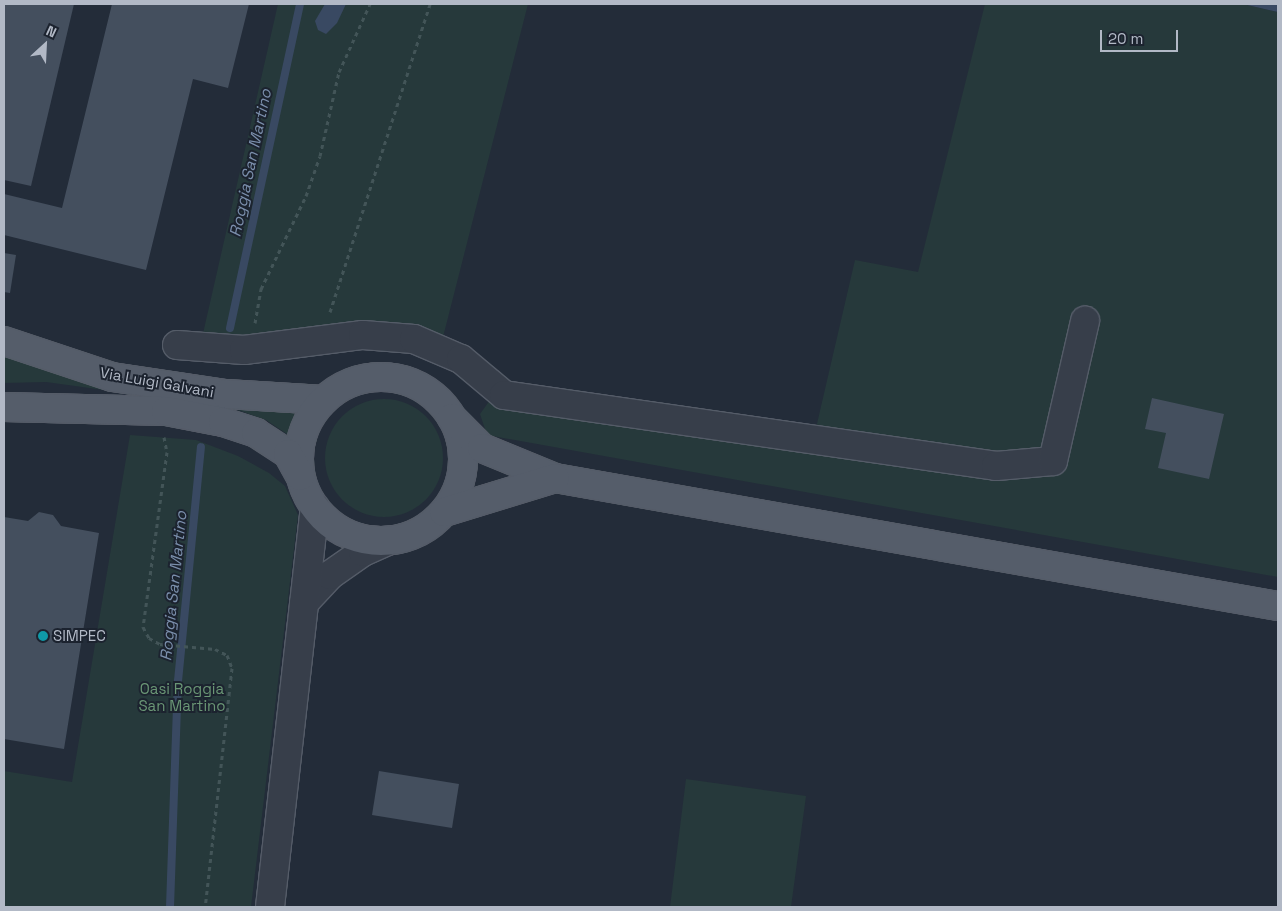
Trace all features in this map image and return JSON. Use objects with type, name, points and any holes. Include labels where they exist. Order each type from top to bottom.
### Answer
[{"type":"main road","name":"Via Luigi Galvani","points":[[4,341],[112,377],[226,394],[324,400]]},
{"type":"main road","points":[[452,418],[463,450],[460,483],[444,512],[419,533],[388,541],[360,539],[343,531],[315,508],[300,476],[299,449],[302,435],[324,400],[356,381],[392,378],[421,387],[444,406],[452,418],[482,448],[555,478],[1278,606]]},
{"type":"main road","name":"Via Luigi Galvani","points":[[4,407],[166,411],[223,422],[256,432],[288,454],[300,476]]},
{"type":"main road","points":[[444,512],[555,478]]},
{"type":"lane","points":[[177,345],[244,350],[320,342],[363,335],[414,339],[461,359],[504,395],[996,466],[1052,461],[1085,321]]},
{"type":"lane","points":[[270,907],[315,508]]},
{"type":"lane","points":[[304,603],[330,575],[363,552],[388,541]]},
{"type":"path","points":[[244,350],[253,330],[256,306],[268,272],[306,196],[320,156],[340,72],[370,4]]},
{"type":"path","points":[[320,342],[430,4]]},
{"type":"path","points":[[163,430],[167,452],[143,627],[149,638],[160,644],[215,649],[227,655],[232,668],[205,907]]},
{"type":"green space","points":[[278,4],[528,4],[442,341],[307,335],[202,338]]},
{"type":"green space","points":[[985,4],[1243,4],[1278,12],[1278,577],[487,435],[480,414],[495,393],[816,428],[855,260],[918,272]]},
{"type":"green space","points":[[10,355],[126,393],[46,382],[4,383],[4,356]]},
{"type":"green space","points":[[384,399],[407,403],[426,416],[439,435],[443,458],[439,481],[426,500],[407,513],[384,517],[361,513],[342,500],[329,481],[325,458],[329,435],[342,416],[361,403]]},
{"type":"green space","points":[[239,405],[299,410],[290,436],[266,420],[238,410]]},
{"type":"green space","name":"Oasi Roggia San Martino","points":[[130,435],[196,440],[238,456],[269,473],[285,486],[298,515],[251,907],[4,907],[4,771],[72,782]]},
{"type":"green space","points":[[686,779],[806,796],[791,907],[670,907]]},
{"type":"water","points":[[325,4],[346,4],[337,23],[326,34],[318,30],[315,21]]},
{"type":"water","points":[[1243,4],[1278,4],[1278,12]]},
{"type":"building","points":[[4,4],[74,4],[31,186],[4,180]]},
{"type":"building","points":[[112,4],[249,4],[228,88],[193,79],[146,270],[4,235],[4,194],[62,208]]},
{"type":"building","points":[[4,253],[16,255],[10,293],[4,292]]},
{"type":"building","points":[[1152,398],[1224,414],[1209,479],[1158,468],[1166,433],[1145,429]]},
{"type":"building","name":"SIMPEC","points":[[39,512],[53,515],[61,526],[99,533],[64,749],[4,739],[4,517],[28,521]]},
{"type":"building","points":[[379,771],[459,784],[452,828],[372,815]]},
{"type":"waterway","name":"Roggia San Martino","points":[[230,328],[300,4]]},
{"type":"waterway","name":"Roggia San Martino","points":[[170,907],[178,681],[201,447]]},
{"type":"place","name":"SIMPEC","points":[[43,636]]}]
